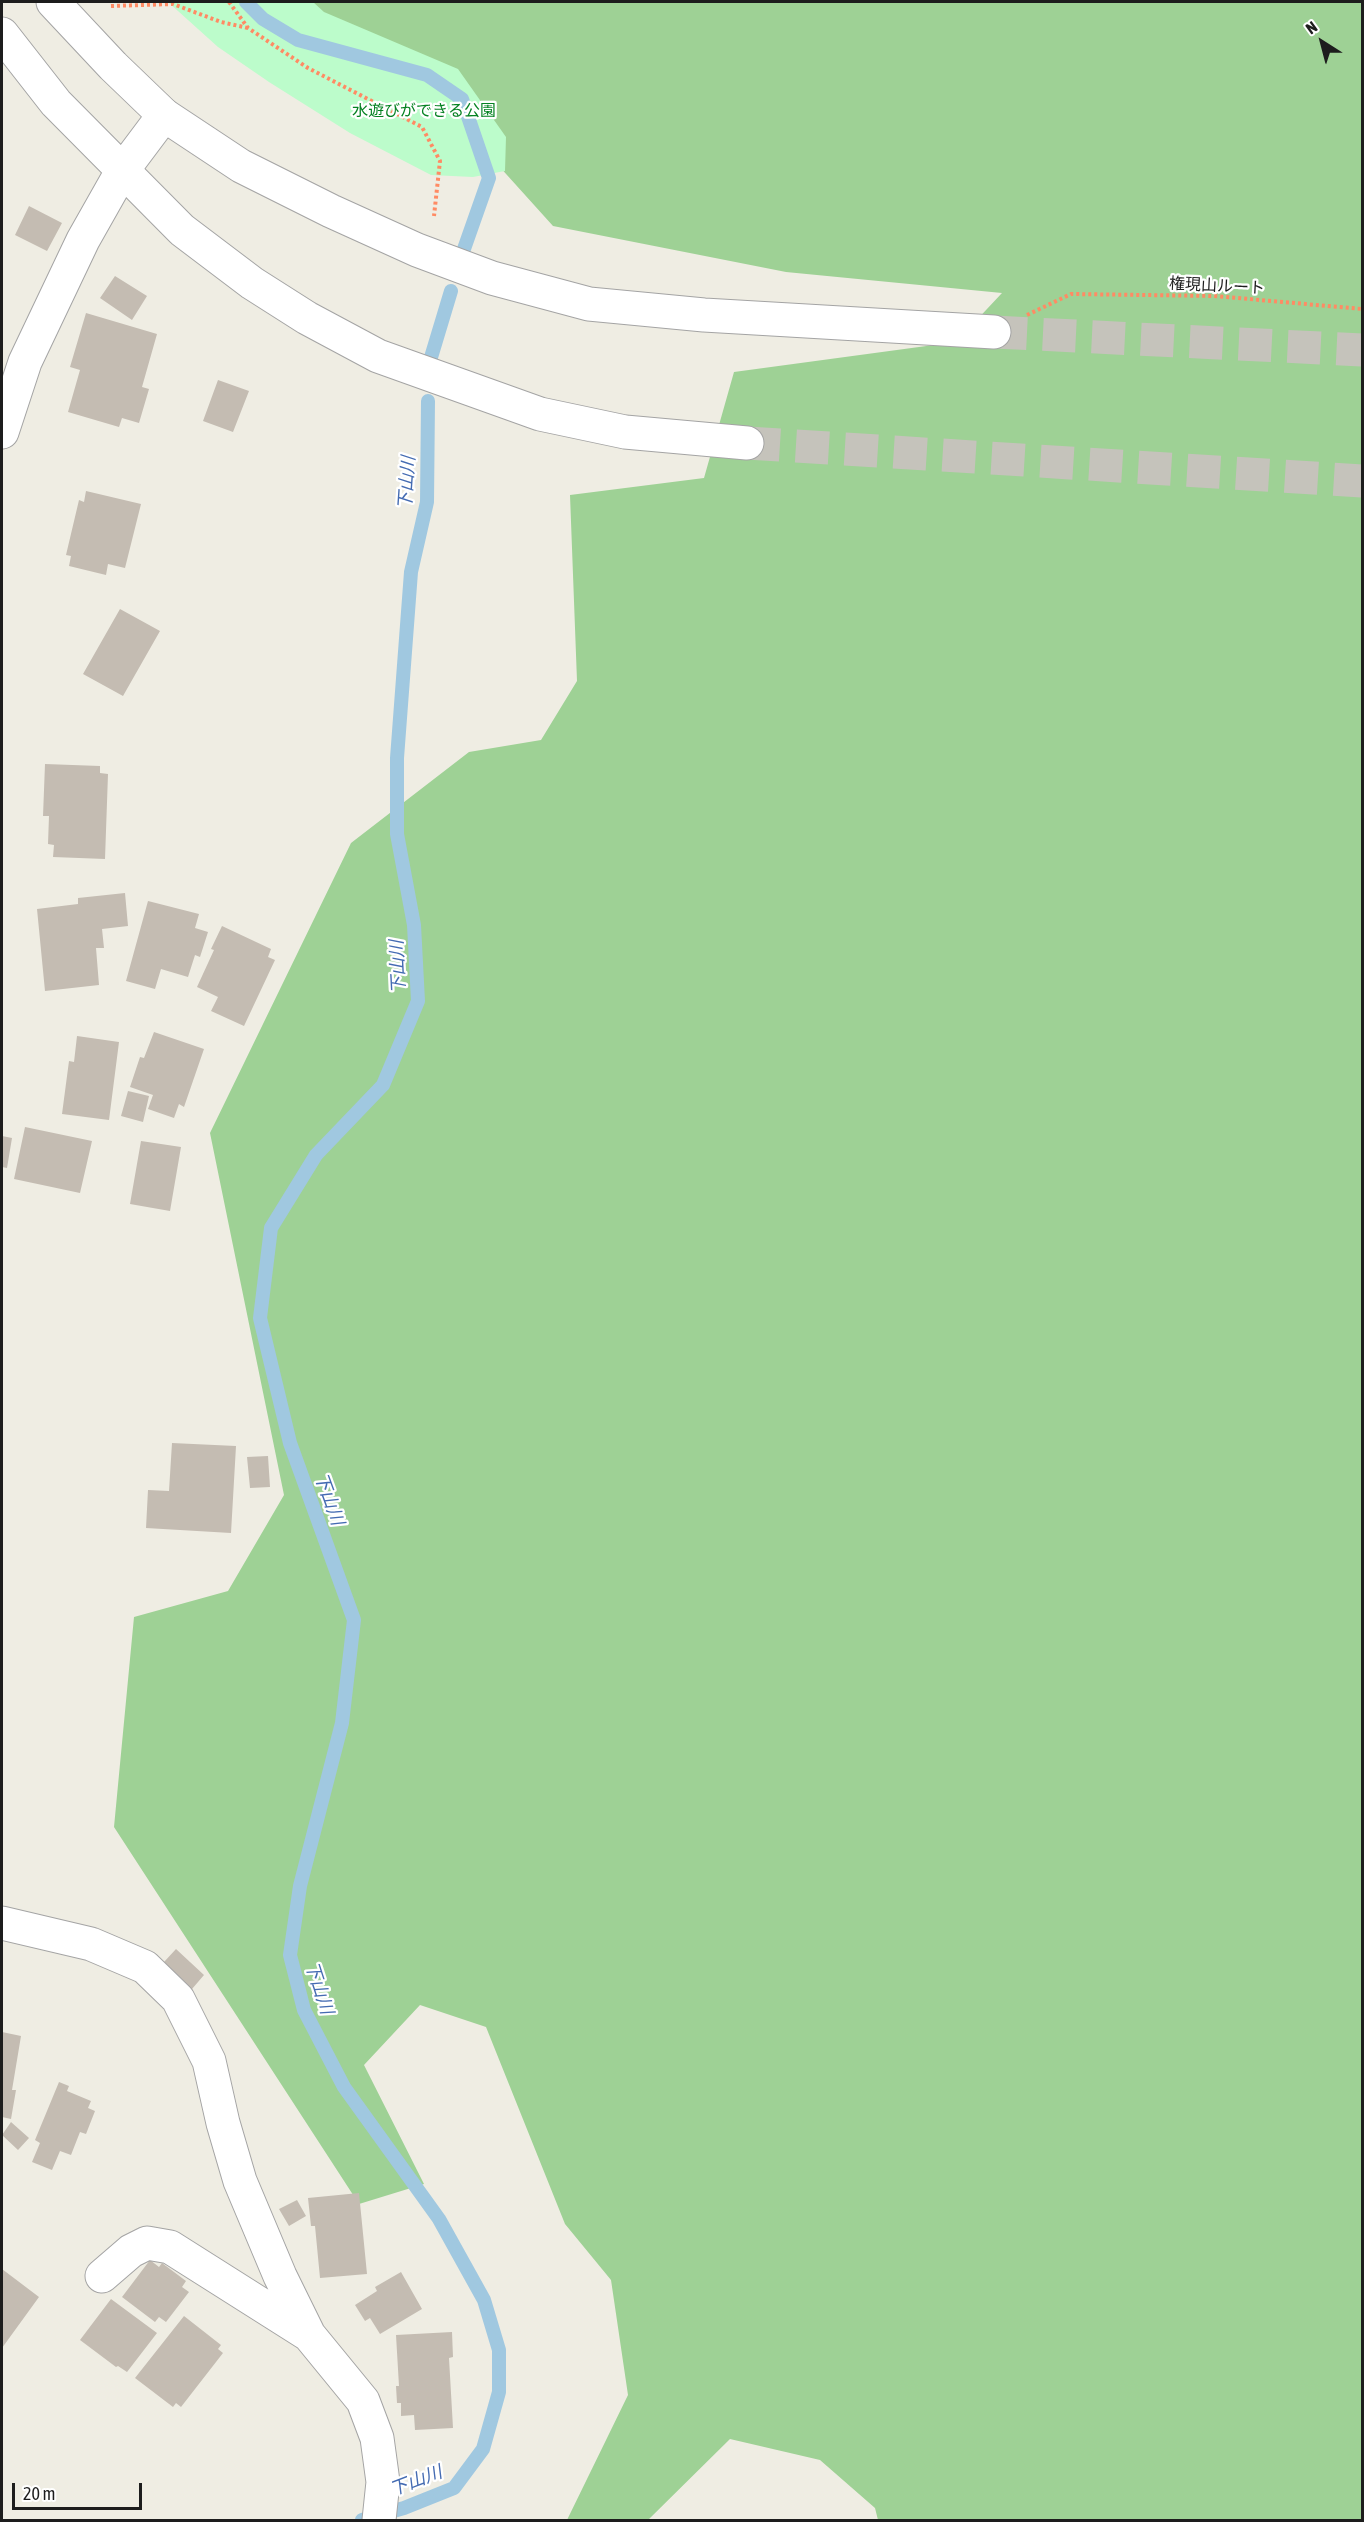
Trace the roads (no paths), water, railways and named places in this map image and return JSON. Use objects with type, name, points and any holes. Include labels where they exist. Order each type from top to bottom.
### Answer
[{"type":"street","points":[[56,5],[113,66],[164,115],[241,166],[331,211],[431,255],[492,278],[589,304],[704,315],[994,332]]},
{"type":"street","points":[[2,34],[56,103],[182,230],[252,283],[307,318],[378,356],[540,414],[626,432],[747,443]]},
{"type":"street","points":[[2,432],[26,362],[83,240],[122,171],[164,115]]},
{"type":"street","points":[[2,1923],[91,1944],[145,1967],[178,1999],[209,2061],[223,2123],[240,2181],[280,2276],[309,2335],[363,2401],[377,2438],[383,2482],[379,2520]]},
{"type":"street","points":[[102,2276],[131,2251],[147,2243],[170,2247],[309,2335]]},
{"type":"waterway","name":"下山川","points":[[246,2],[263,19],[298,40],[427,75],[462,99],[489,178],[464,249]]},
{"type":"waterway","name":"下山川","points":[[429,364],[451,291]]},
{"type":"waterway","name":"下山川","points":[[362,2520],[404,2508],[454,2488],[483,2449],[499,2392],[499,2350],[484,2300],[439,2219],[344,2087],[304,2010],[290,1955],[300,1886],[342,1723],[354,1620],[290,1443],[260,1318],[271,1228],[316,1155],[383,1085],[418,1001],[414,925],[397,834],[397,758],[411,572],[427,502],[428,401]]},
{"type":"tunnel","points":[[994,332],[1362,350]]},
{"type":"tunnel","points":[[747,443],[1362,481]]},
{"type":"park label","name":"水遊びができる公園","points":[[424,111]]}]
